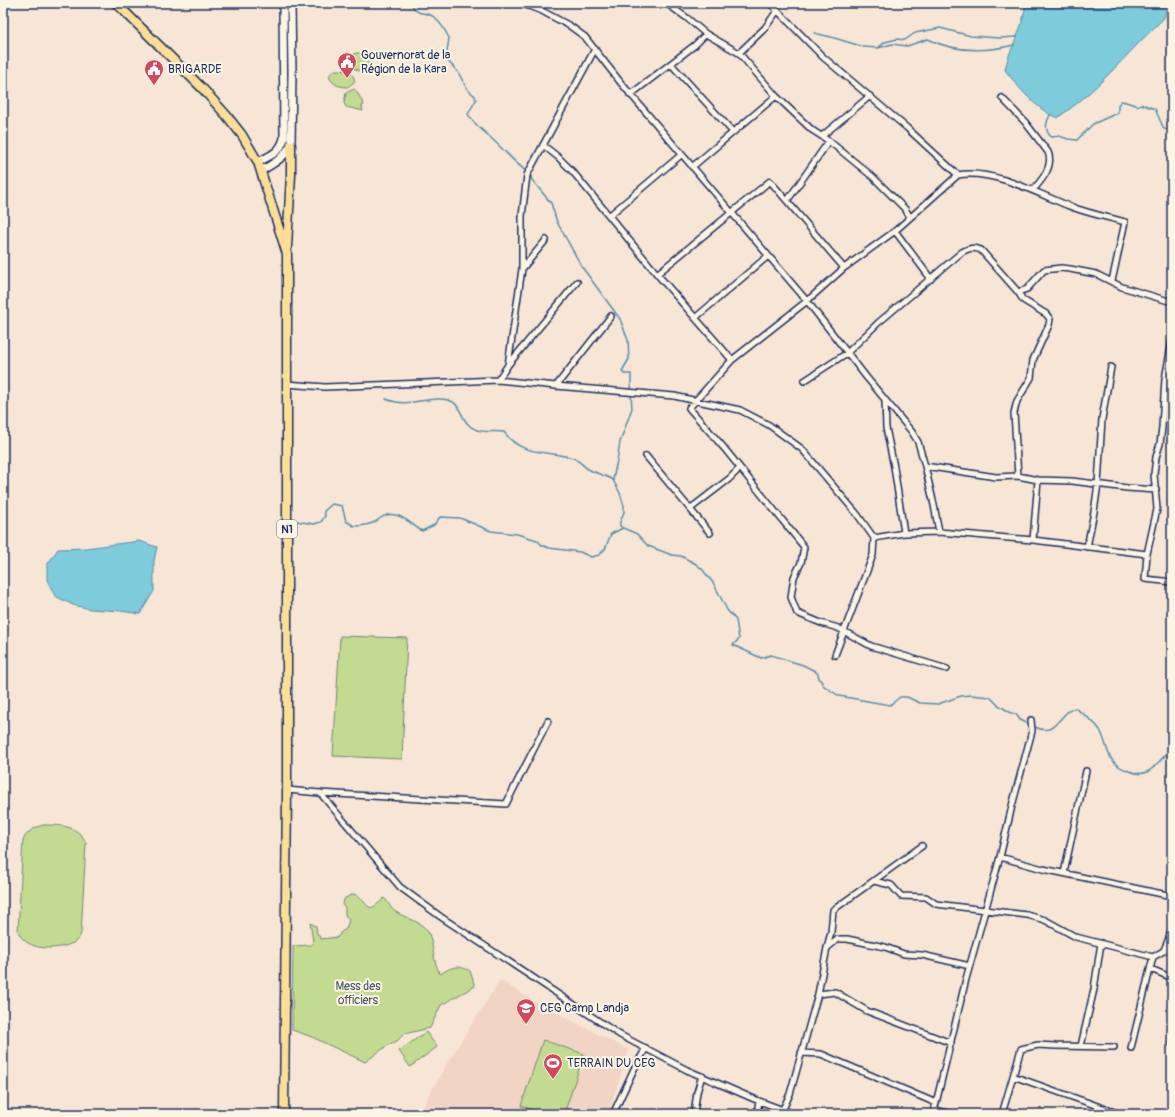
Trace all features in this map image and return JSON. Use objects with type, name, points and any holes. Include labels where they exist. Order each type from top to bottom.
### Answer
[{"type":"highway","name":"N1","points":[[116,3],[214,100],[242,135],[258,162],[287,254],[287,790],[284,1114]]},
{"type":"highway","points":[[287,254],[291,175],[290,145]]},
{"type":"main road","points":[[258,162],[273,155],[280,149],[284,138],[283,3]]},
{"type":"main road","points":[[261,171],[279,161],[286,153],[290,145],[292,67],[291,3]]},
{"type":"main road","points":[[283,66],[292,67]]},
{"type":"street","points":[[521,3],[542,11],[570,26],[585,37],[630,95],[806,301],[912,432],[918,442],[925,466],[939,532]]},
{"type":"street","points":[[666,3],[688,18],[706,34],[739,53],[776,96],[812,130],[829,141],[886,190],[906,209],[910,217]]},
{"type":"street","points":[[770,3],[823,57],[907,128],[958,175]]},
{"type":"street","points":[[739,53],[765,28],[778,11]]},
{"type":"street","points":[[630,95],[671,64],[706,34]]},
{"type":"street","points":[[508,365],[522,269],[522,216],[528,173],[595,50]]},
{"type":"street","points":[[671,64],[733,132]]},
{"type":"street","points":[[692,167],[776,96]]},
{"type":"street","points":[[822,136],[870,96]]},
{"type":"street","points":[[1002,98],[1025,122],[1048,152],[1050,158],[1048,168],[1040,182],[1033,190]]},
{"type":"street","points":[[787,201],[829,141]]},
{"type":"street","points":[[543,145],[573,172],[610,215],[657,274],[732,360]]},
{"type":"street","points":[[610,215],[681,155]]},
{"type":"street","points":[[947,669],[871,646],[844,631],[797,613],[791,597],[794,577],[801,563],[804,547],[689,408],[732,360],[806,301],[844,268],[895,231],[958,175],[967,174],[988,176],[1033,190],[1070,206],[1125,222],[1112,281]]},
{"type":"street","points":[[657,274],[770,181],[844,268]]},
{"type":"street","points":[[895,231],[931,279]]},
{"type":"street","points":[[522,269],[546,240]]},
{"type":"street","points":[[804,381],[847,353],[878,323],[962,252],[969,248],[982,250],[1018,292],[1023,300],[1046,314],[1050,319],[1049,325],[1033,360],[1031,378],[1017,401],[1014,413],[1018,476]]},
{"type":"street","points":[[695,318],[768,256]]},
{"type":"street","points":[[1018,292],[1028,290],[1044,270],[1061,268],[1096,274],[1122,287],[1172,302]]},
{"type":"street","points":[[498,380],[508,365],[577,282]]},
{"type":"street","points":[[556,386],[611,316]]},
{"type":"street","points":[[1172,341],[1165,379],[1160,444],[1156,457],[1154,474],[1157,509],[1147,554],[1145,579],[1172,582]]},
{"type":"street","points":[[1087,547],[1098,484],[1102,419],[1111,367]]},
{"type":"street","points":[[286,384],[325,387],[498,380],[635,394],[674,396],[740,410],[769,425],[802,449],[857,514],[874,538],[873,555],[835,654]]},
{"type":"street","points":[[885,400],[886,428],[894,467],[904,533]]},
{"type":"street","points":[[646,456],[710,532]]},
{"type":"street","points":[[925,466],[996,477],[1018,476],[1038,480],[1072,481],[1156,490]]},
{"type":"street","points":[[690,509],[740,468]]},
{"type":"street","points":[[1033,540],[1038,480]]},
{"type":"street","points":[[874,538],[904,533],[939,532],[1033,540],[1147,554]]},
{"type":"street","points":[[953,1114],[933,1112],[1032,731],[1031,720]]},
{"type":"street","points":[[287,790],[506,804],[548,722]]},
{"type":"street","points":[[1064,873],[1086,771]]},
{"type":"street","points":[[320,793],[400,887],[441,917],[620,1035],[702,1076],[759,1101],[794,1114]]},
{"type":"street","points":[[783,1109],[790,1094],[818,994],[826,948],[831,932],[833,910],[922,846]]},
{"type":"street","points":[[1000,857],[1043,869],[1172,896]]},
{"type":"street","points":[[874,881],[891,885],[901,896],[926,897],[936,904],[986,909],[1039,918],[1076,937],[1153,957],[1172,946]]},
{"type":"street","points":[[1164,950],[1168,943],[1172,929]]},
{"type":"street","points":[[826,948],[838,939],[847,939],[885,947],[904,954],[922,955],[970,966]]},
{"type":"street","points":[[1081,1046],[1094,989],[1101,943]]},
{"type":"street","points":[[1132,1048],[1153,957]]},
{"type":"street","points":[[1151,969],[1172,978]]},
{"type":"street","points":[[818,994],[835,992],[867,1011],[951,1043]]},
{"type":"street","points":[[1002,1114],[1021,1049],[1038,1045],[1114,1047]]},
{"type":"street","points":[[613,1114],[634,1069],[646,1048]]},
{"type":"street","points":[[801,1053],[821,1054],[936,1103]]},
{"type":"street","points":[[694,1114],[697,1092],[702,1076]]},
{"type":"street","points":[[1013,1076],[1120,1114]]},
{"type":"street","points":[[757,1114],[759,1101]]},
{"type":"shaded area","name":"CEG Camp Landja","points":[[500,980],[532,1000],[629,1050],[608,1114],[420,1114],[449,1060]]},
{"type":"green space","points":[[356,53],[373,54],[369,59],[370,61],[363,69],[359,71],[350,66],[352,56]]},
{"type":"green space","points":[[336,70],[350,73],[355,81],[348,87],[337,85],[332,82],[329,76]]},
{"type":"green space","points":[[354,89],[364,105],[362,106],[363,111],[346,107],[344,103],[346,93]]},
{"type":"green space","points":[[340,636],[407,638],[402,759],[333,756]]},
{"type":"green space","points":[[43,825],[56,825],[74,829],[83,837],[86,843],[81,934],[78,939],[66,946],[50,948],[34,946],[22,938],[18,931],[23,840],[31,830]]},
{"type":"green space","name":"Mess des officiers","points":[[354,894],[370,907],[374,907],[384,898],[394,911],[423,926],[429,934],[436,965],[440,974],[455,967],[465,969],[470,971],[475,986],[441,1005],[430,1028],[404,1034],[397,1041],[388,1045],[365,1062],[312,1037],[292,1030],[293,946],[311,945],[313,941],[310,923],[316,926],[317,933],[321,939],[338,937],[341,932],[346,929],[349,920],[345,915],[345,907],[342,905],[345,898]]},
{"type":"green space","points":[[426,1032],[437,1047],[410,1067],[399,1051]]},
{"type":"green space","name":"TERRAIN DU CEG","points":[[543,1040],[584,1054],[564,1114],[545,1114],[521,1106]]},
{"type":"water","points":[[1026,3],[1168,3],[1164,18],[1085,97],[1057,118],[1035,104],[1005,70],[1022,23]]},
{"type":"water","points":[[139,541],[157,547],[154,561],[154,591],[140,614],[90,609],[73,605],[55,596],[47,580],[47,565],[58,549],[86,548]]},
{"type":"waterway","points":[[411,3],[417,11],[434,17],[445,30],[449,38],[446,59],[458,72],[467,89],[475,96],[476,100],[468,114],[470,118],[527,172]]},
{"type":"waterway","points":[[879,47],[885,42],[897,39],[905,40],[915,33],[940,28],[971,36],[999,38],[1017,37]]},
{"type":"waterway","points":[[814,33],[864,47],[878,48],[892,44],[907,46],[928,39],[948,46],[970,50],[992,49],[1014,45]]},
{"type":"waterway","points":[[1050,115],[1046,126],[1051,137],[1059,136],[1077,140],[1093,124],[1117,114],[1118,105],[1121,101],[1138,106],[1141,104],[1155,109],[1164,129],[1172,130]]},
{"type":"waterway","points":[[530,174],[532,180],[551,203],[557,222],[582,267],[620,319],[628,340],[629,359],[622,371],[624,374],[631,374],[631,391]]},
{"type":"waterway","points":[[623,528],[620,526],[620,522],[624,512],[624,506],[620,493],[613,480],[620,442],[632,408],[631,394]]},
{"type":"waterway","points":[[386,399],[403,403],[433,399],[448,400],[456,404],[466,422],[477,430],[504,432],[511,440],[527,449],[573,458],[591,471],[613,480]]},
{"type":"waterway","points":[[296,521],[314,524],[321,522],[325,516],[324,511],[332,504],[342,506],[346,521],[354,526],[370,524],[385,516],[392,515],[403,518],[422,531],[434,525],[440,517],[460,518],[491,531],[517,534],[537,540],[542,545],[549,548],[580,552],[591,557],[599,555],[605,549],[611,534],[623,528],[637,534],[648,546],[672,555],[681,556],[702,569],[714,584],[727,610],[736,620],[739,639],[733,645],[761,658],[771,655],[803,665],[815,671],[824,686],[839,696],[890,705],[900,697],[907,697],[920,703],[938,704],[961,696],[971,695],[990,697],[997,704],[1011,713],[1016,714],[1020,720],[1029,724]]},
{"type":"waterway","points":[[1033,726],[1041,729],[1052,727],[1064,715],[1075,708],[1098,727],[1111,759],[1121,767],[1138,773],[1144,773],[1151,770],[1165,755],[1172,750]]},
{"type":"place","name":"Gouvernorat de la Région de la Kara","points":[[347,79]]},
{"type":"place","name":"BRIGARDE","points":[[154,86]]},
{"type":"place","name":"CEG Camp Landja","points":[[526,1025]]},
{"type":"place","name":"TERRAIN DU CEG","points":[[553,1080]]}]
